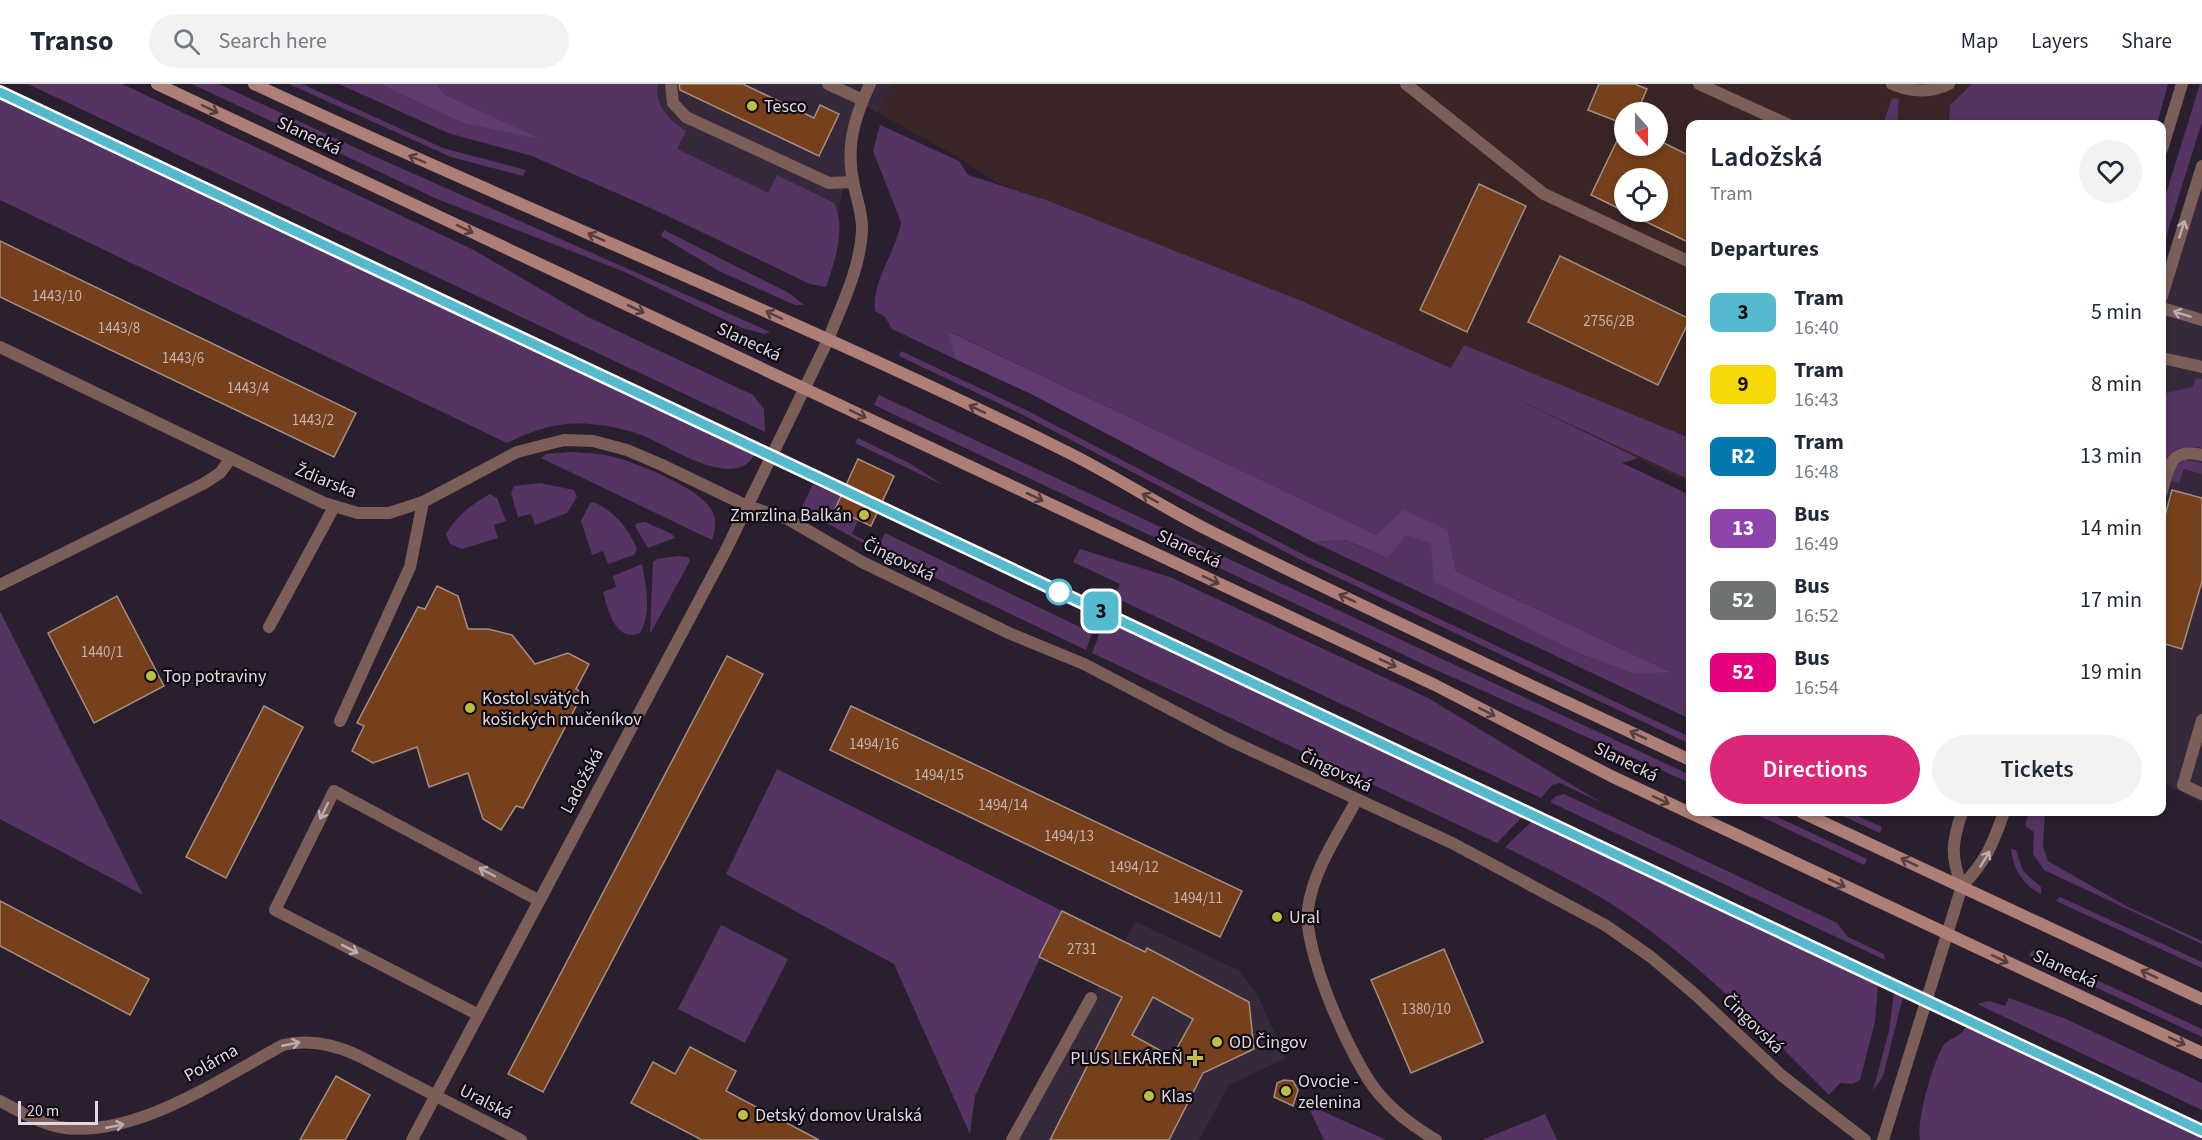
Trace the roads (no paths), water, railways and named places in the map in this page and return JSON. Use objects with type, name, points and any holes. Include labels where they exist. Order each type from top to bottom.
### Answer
[{"type":"main road","name":"Slanecká","points":[[157,84],[1435,685],[1611,776],[1686,811]]},
{"type":"main road","name":"Slanecká","points":[[254,84],[375,141],[828,340],[1064,450],[1201,526],[1310,581],[1686,758]]},
{"type":"main road","name":"Slanecká","points":[[1696,816],[2202,1053]]},
{"type":"main road","name":"Slanecká","points":[[1810,816],[2202,999]]},
{"type":"street","points":[[671,84],[673,103],[686,117],[829,183],[853,182]]},
{"type":"street","points":[[828,84],[863,100]]},
{"type":"street","name":"Ladožská","points":[[412,1140],[720,560],[828,340],[860,253],[863,227],[853,182],[849,147],[852,129],[870,84]]},
{"type":"street","points":[[1406,84],[1544,194],[1686,260]]},
{"type":"street","points":[[1699,84],[1778,120]]},
{"type":"street","points":[[1892,84],[1902,88],[1933,91],[1949,84]]},
{"type":"street","points":[[2166,136],[2182,84]]},
{"type":"street","points":[[2166,276],[2202,166]]},
{"type":"street","points":[[2166,309],[2202,320]]},
{"type":"street","name":"Ždiarska","points":[[0,347],[334,507],[373,515],[389,513],[423,502],[517,452],[564,441],[583,441],[627,450],[747,506]]},
{"type":"street","points":[[2166,359],[2202,367]]},
{"type":"street","points":[[2166,476],[2169,465],[2185,452],[2202,455]]},
{"type":"street","points":[[0,585],[204,484],[220,473],[231,458]]},
{"type":"street","points":[[340,721],[376,647],[410,567],[423,502]]},
{"type":"street","name":"Čingovská","points":[[747,506],[788,519],[862,562],[1011,634],[1084,664],[1229,740],[1356,801],[1452,843],[1605,925],[1651,957],[1697,996],[1781,1075],[1864,1140]]},
{"type":"street","points":[[269,627],[334,507]]},
{"type":"street","points":[[2202,720],[2183,785],[2202,794]]},
{"type":"street","points":[[477,1014],[275,910],[334,791],[538,900]]},
{"type":"street","points":[[1356,801],[1311,886],[1307,912],[1311,947],[1336,1011],[1368,1080],[1401,1116],[1436,1140]]},
{"type":"street","points":[[1961,816],[1953,841],[1954,864],[1962,886]]},
{"type":"street","points":[[1883,1140],[1962,886],[1982,865],[1994,844],[2003,816]]},
{"type":"street","points":[[1012,1140],[1091,998]]},
{"type":"street","name":"Polárna","points":[[0,1101],[34,1119],[61,1127],[96,1130],[119,1125],[170,1106],[283,1045],[297,1042],[336,1046],[435,1096]]},
{"type":"street","name":"Uralská","points":[[435,1096],[521,1140]]},
{"type":"tram line","name":"3","points":[[0,92],[2202,1131]]},
{"type":"place","name":"Tesco","points":[[752,106]]},
{"type":"place","name":"Zmrzlina Balkán","points":[[864,515]]},
{"type":"place","name":"Top potraviny","points":[[151,676]]},
{"type":"place","name":"Kostol svätých košických mučeníkov","points":[[470,708]]},
{"type":"place","name":"Ural","points":[[1277,917]]},
{"type":"place","name":"OD Čingov","points":[[1217,1042]]},
{"type":"place","name":"PLUS LEKÁREŇ","points":[[1195,1058]]},
{"type":"place","name":"Ovocie - zelenina","points":[[1286,1091]]},
{"type":"place","name":"Klas","points":[[1149,1096]]},
{"type":"place","name":"Detský domov Uralská","points":[[743,1115]]}]
